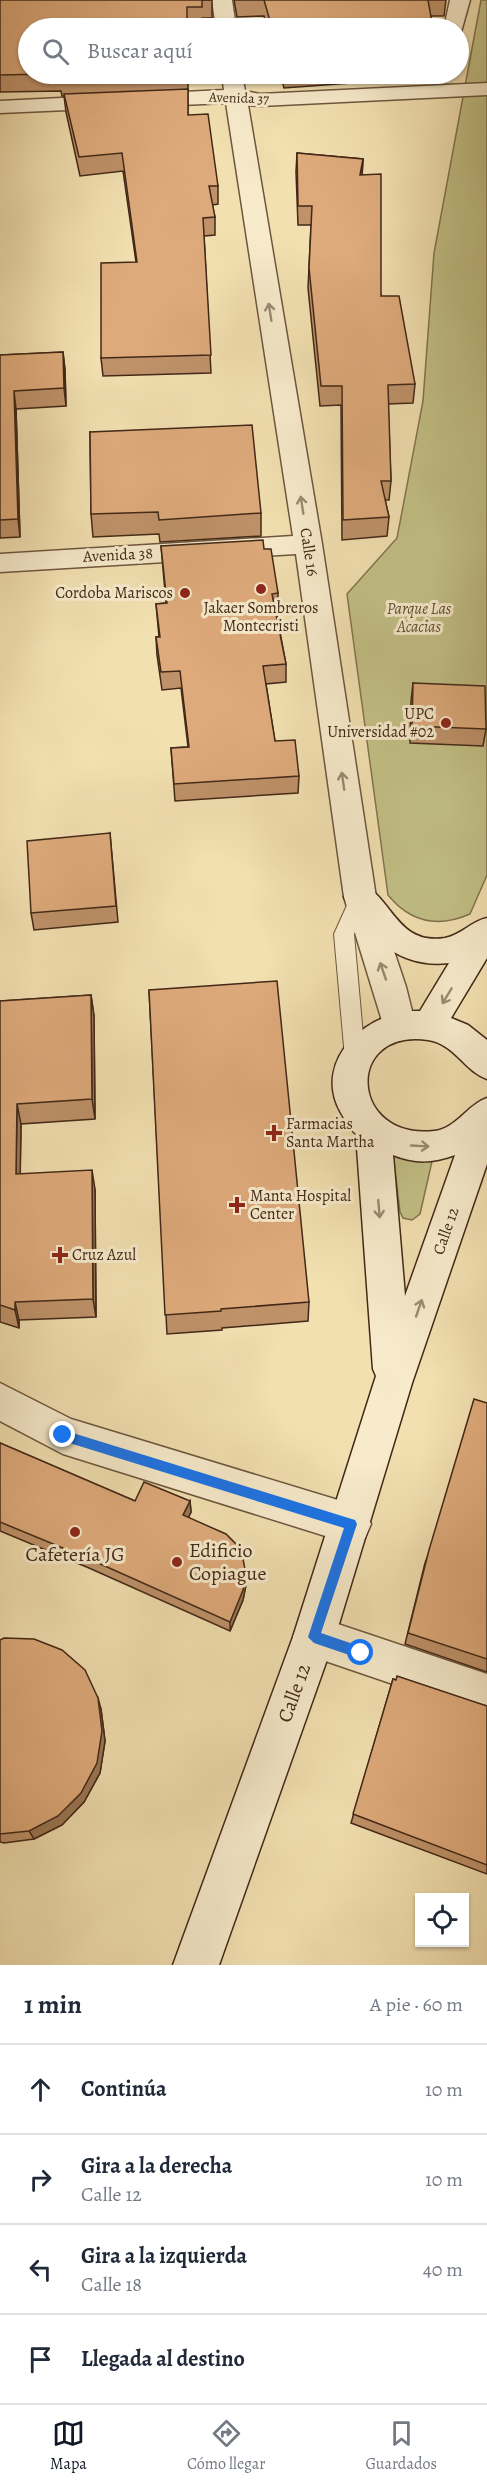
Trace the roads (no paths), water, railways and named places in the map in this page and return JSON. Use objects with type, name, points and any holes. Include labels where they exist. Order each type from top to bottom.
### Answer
[{"type":"street","points":[[222,0],[225,18]]},
{"type":"street","points":[[456,18],[460,0]]},
{"type":"street","name":"Avenida 37","points":[[0,107],[233,85],[260,100],[432,84]]},
{"type":"street","name":"Avenida 37","points":[[450,84],[487,89]]},
{"type":"street","name":"Calle 16","points":[[233,85],[308,544],[360,897],[389,987],[414,1026]]},
{"type":"street","name":"Avenida 38","points":[[0,563],[308,544]]},
{"type":"street","points":[[360,897],[374,919],[386,932],[418,950],[435,952],[455,950],[469,945],[487,930]]},
{"type":"street","points":[[414,1026],[487,930]]},
{"type":"street","points":[[487,1065],[479,1053],[465,1040],[448,1031],[414,1026],[381,1034],[366,1044],[355,1058],[349,1076],[351,1096],[358,1114],[373,1130],[392,1141],[414,1147],[437,1147],[458,1140],[475,1129],[487,1113]]},
{"type":"street","name":"Calle 12","points":[[196,1965],[314,1637],[393,1383],[487,1113]]},
{"type":"street","name":"Calle 12","points":[[373,1130],[393,1383]]},
{"type":"street","points":[[0,1401],[63,1435],[351,1524]]},
{"type":"street","points":[[314,1637],[487,1695]]},
{"type":"lane","points":[[355,1058],[344,934],[360,897]]},
{"type":"place","name":"Jakaer Sombreros Montecristi","points":[[261,589]]},
{"type":"place","name":"Cordoba Mariscos","points":[[185,593]]},
{"type":"place","name":"UPC Universidad #02","points":[[446,723]]},
{"type":"place","name":"Farmacias Santa Martha","points":[[274,1133]]},
{"type":"place","name":"Manta Hospital Center","points":[[237,1205]]},
{"type":"place","name":"Cruz Azul","points":[[60,1255]]},
{"type":"place","name":"Cafetería JG","points":[[75,1532]]},
{"type":"place","name":"Edificio Copiague","points":[[177,1562]]},
{"type":"park label","name":"Parque Las Acacias","points":[[419,618]]}]
